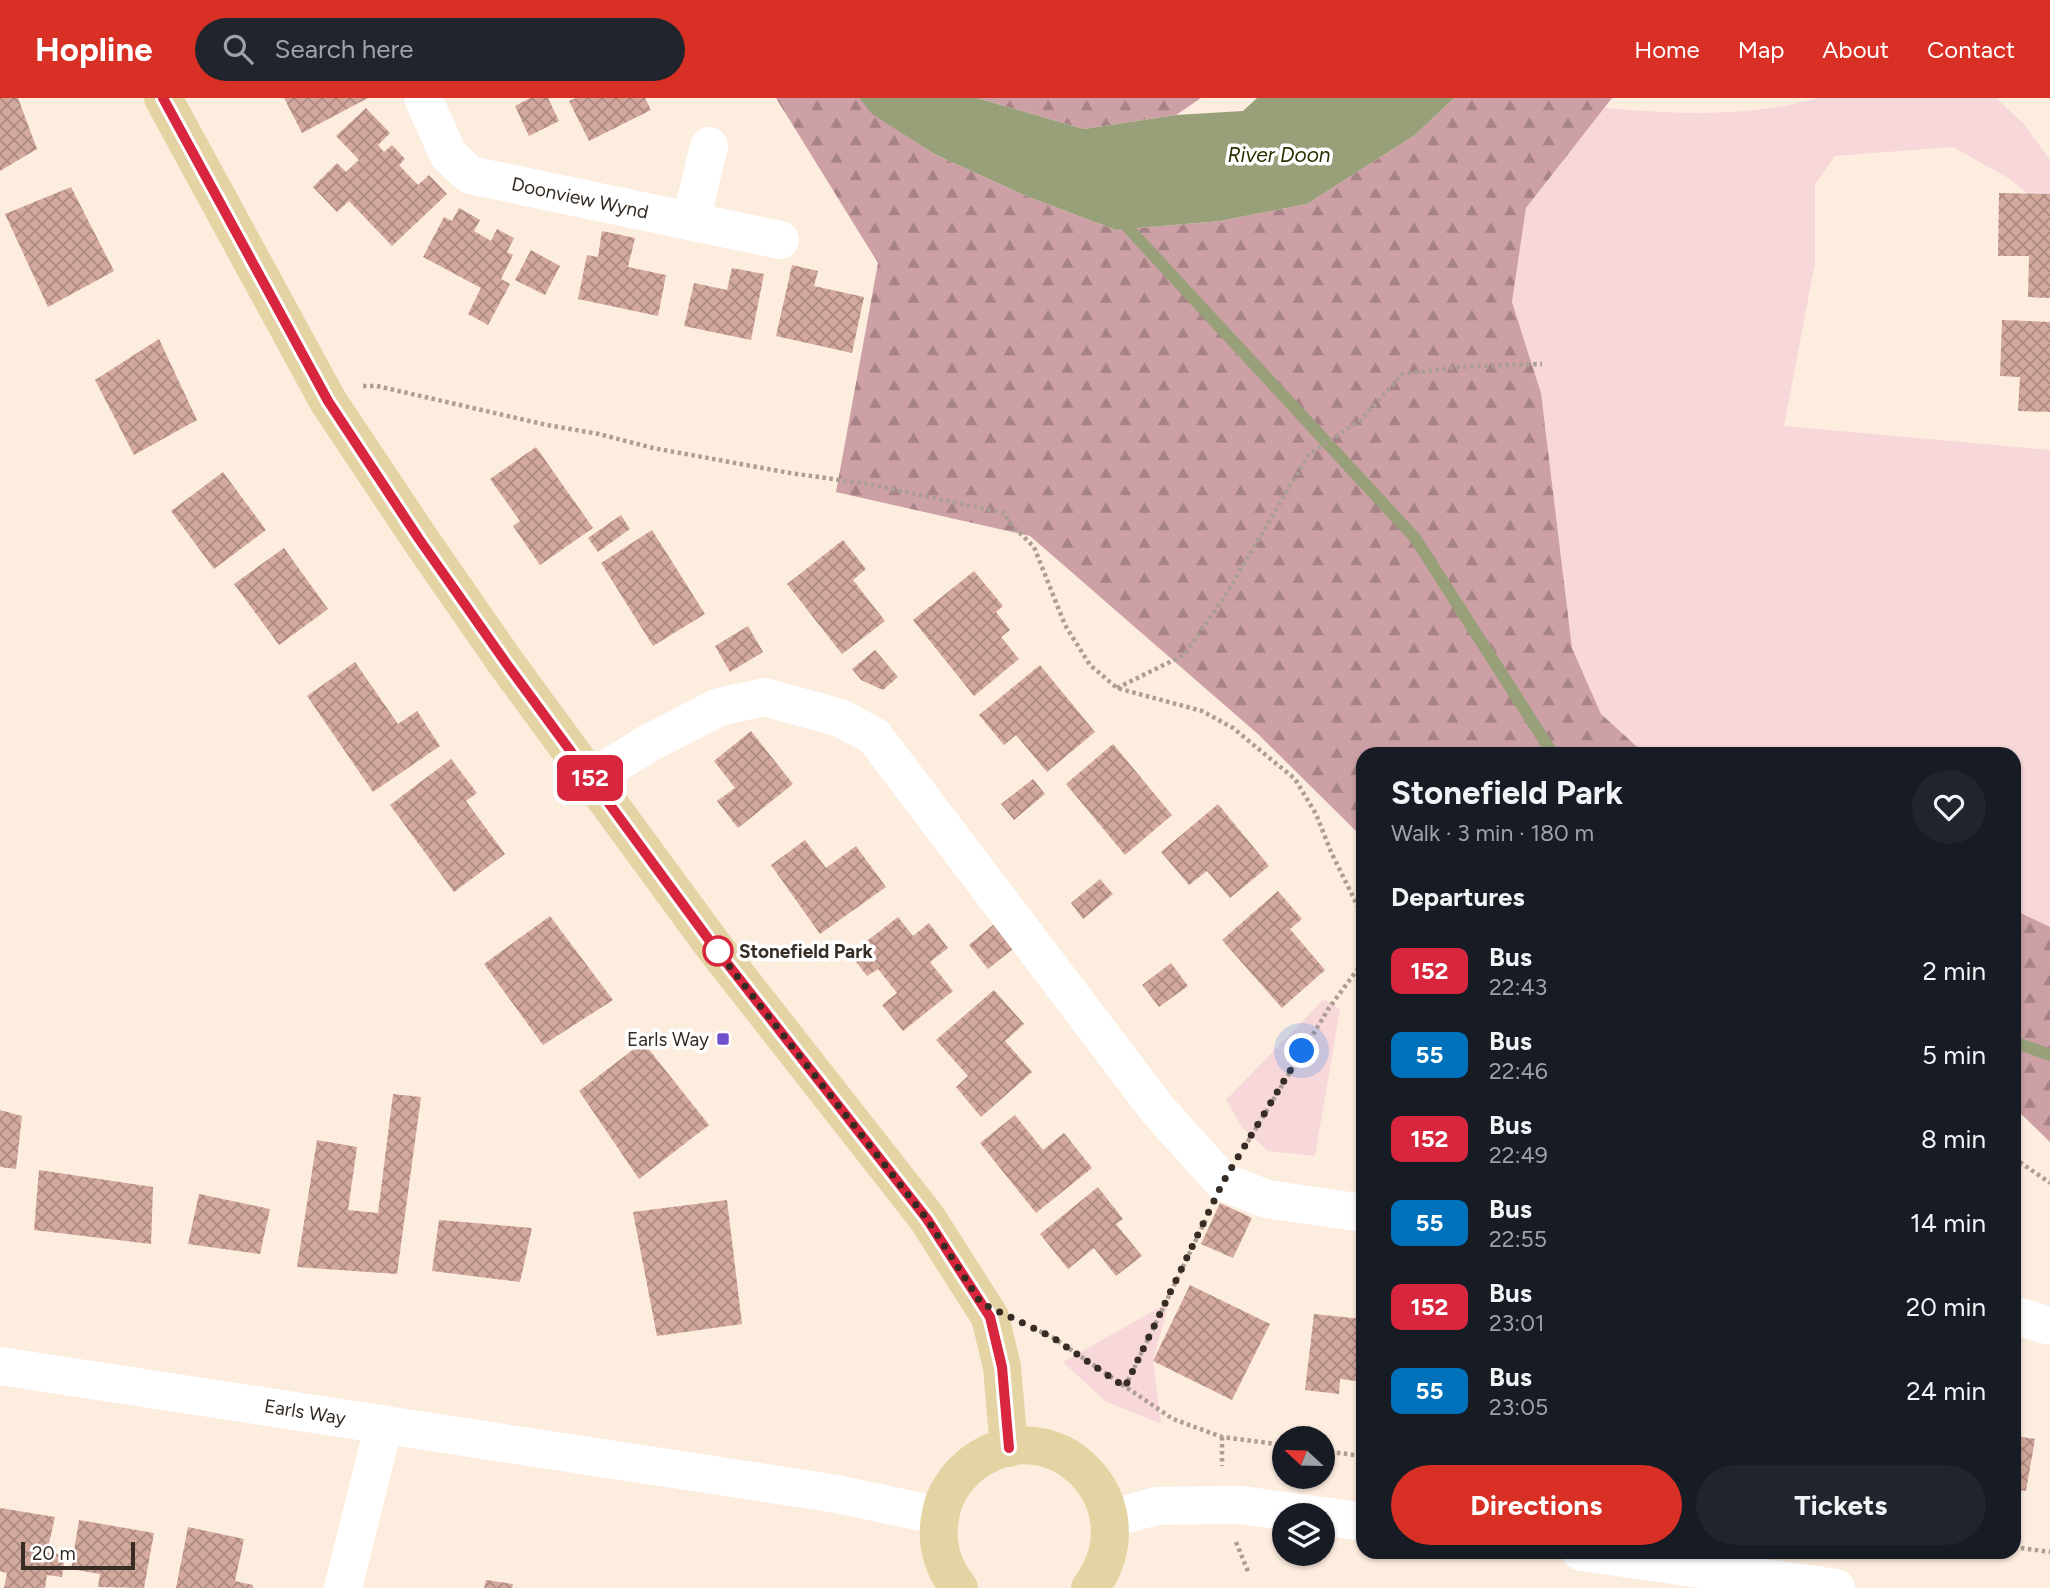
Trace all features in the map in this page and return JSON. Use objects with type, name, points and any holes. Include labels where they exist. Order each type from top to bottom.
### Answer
[{"type":"main road","points":[[163,98],[328,401],[419,539],[712,944],[927,1219],[990,1317],[1002,1367],[1009,1448]]},
{"type":"main road","points":[[959,1588],[943,1563],[939,1544],[942,1506],[963,1471],[980,1458],[1020,1446],[1041,1447],[1061,1454],[1079,1465],[1094,1480],[1104,1499],[1110,1519],[1110,1543],[1104,1566],[1090,1588]]},
{"type":"street","name":"Doonview Wynd","points":[[423,98],[448,154],[470,175],[780,240]]},
{"type":"street","points":[[691,221],[709,146]]},
{"type":"street","points":[[591,779],[649,743],[719,707],[765,697],[840,718],[874,736],[1158,1110],[1223,1182],[1267,1199],[1356,1212]]},
{"type":"street","points":[[2021,1317],[2050,1326]]},
{"type":"street","name":"Earls Way","points":[[0,1366],[824,1492],[940,1516]]},
{"type":"street","points":[[343,1588],[384,1424]]},
{"type":"street","points":[[1110,1519],[1156,1506],[1242,1505],[1272,1509]]},
{"type":"street","points":[[1335,1518],[1356,1521]]},
{"type":"street","points":[[1631,1559],[1836,1588]]},
{"type":"path","points":[[1117,688],[1184,655],[1225,596],[1309,454],[1361,420],[1402,374],[1471,366],[1542,363]]},
{"type":"path","points":[[328,401],[354,385],[377,386],[547,425],[599,434],[653,449],[868,484],[1004,513],[1034,547],[1065,625],[1090,665],[1117,688],[1202,711],[1233,728],[1295,779],[1316,814],[1356,903]]},
{"type":"path","points":[[1125,1387],[1223,1182],[1329,1008],[1356,971]]},
{"type":"path","points":[[2021,1163],[2050,1184]]},
{"type":"path","points":[[981,1303],[1052,1337],[1173,1419],[1222,1437],[1272,1444]]},
{"type":"path","points":[[1335,1452],[1356,1455]]},
{"type":"path","points":[[2021,1548],[2050,1552]]},
{"type":"shaded area","points":[[1818,98],[1996,98],[2023,123],[2050,160],[2050,206],[2041,204],[2008,178],[1953,147],[1835,156],[1815,184],[1815,263],[1784,426],[2050,450],[2050,929],[2021,920],[2021,747],[1637,747],[1601,714],[1572,648],[1541,393],[1512,302],[1526,208],[1604,108],[1711,113],[1792,104]]},
{"type":"shaded area","points":[[1324,999],[1340,1009],[1315,1156],[1268,1151],[1242,1127],[1226,1100]]},
{"type":"shaded area","points":[[1169,1302],[1153,1361],[1161,1424],[1105,1401],[1063,1362]]},
{"type":"green space","points":[[776,98],[859,98],[873,114],[936,155],[1026,196],[1116,230],[1220,221],[1307,204],[1415,135],[1454,98],[1612,98],[1526,208],[1512,302],[1541,393],[1572,648],[1601,714],[1637,747],[1356,747],[1356,831],[1259,735],[1030,536],[836,492],[878,263]]},
{"type":"green space","points":[[977,98],[1201,98],[1176,115],[1084,129]]},
{"type":"green space","points":[[2021,913],[2050,927],[2050,1142],[2021,1114]]},
{"type":"water","name":"River Doon","points":[[859,98],[977,98],[1084,129],[1176,115],[1243,111],[1257,98],[1454,98],[1415,135],[1307,204],[1220,221],[1116,230],[1026,196],[936,155],[872,114]]},
{"type":"building","points":[[0,98],[18,98],[37,149],[0,171]]},
{"type":"building","points":[[284,98],[368,98],[302,133]]},
{"type":"building","points":[[530,98],[548,98],[559,121],[529,136],[515,106]]},
{"type":"building","points":[[576,98],[645,98],[651,110],[589,141],[569,101]]},
{"type":"building","points":[[366,108],[390,133],[378,145],[384,152],[392,145],[405,159],[399,165],[418,185],[429,175],[447,194],[392,246],[349,201],[337,212],[313,187],[337,163],[346,172],[359,160],[336,136]]},
{"type":"building","points":[[71,187],[114,271],[48,307],[5,214]]},
{"type":"building","points":[[1999,193],[2050,194],[2050,298],[2028,297],[2029,256],[1998,256]]},
{"type":"building","points":[[459,208],[480,220],[474,231],[491,241],[497,229],[514,238],[507,252],[513,255],[501,279],[510,284],[488,325],[468,314],[481,288],[423,257],[444,217],[452,221]]},
{"type":"building","points":[[602,231],[635,238],[628,267],[666,275],[658,316],[578,299],[587,255],[598,257]]},
{"type":"building","points":[[531,250],[560,266],[545,295],[515,280]]},
{"type":"building","points":[[792,265],[818,271],[814,286],[864,297],[852,353],[776,336]]},
{"type":"building","points":[[732,268],[764,274],[751,340],[684,326],[694,283],[727,290]]},
{"type":"building","points":[[2002,320],[2050,322],[2050,412],[2018,411],[2020,377],[2000,376]]},
{"type":"building","points":[[159,339],[197,420],[134,455],[95,380]]},
{"type":"building","points":[[536,447],[593,528],[540,565],[513,526],[520,521],[490,479]]},
{"type":"building","points":[[223,472],[266,530],[214,569],[171,511]]},
{"type":"building","points":[[621,515],[630,529],[598,552],[588,538]]},
{"type":"building","points":[[652,530],[705,614],[653,646],[601,563]]},
{"type":"building","points":[[843,540],[866,569],[853,580],[885,621],[842,654],[787,584]]},
{"type":"building","points":[[284,548],[328,609],[279,645],[234,584]]},
{"type":"building","points":[[974,571],[1003,606],[996,612],[1010,630],[1001,637],[1019,659],[974,696],[913,620]]},
{"type":"building","points":[[748,626],[763,652],[730,672],[715,646]]},
{"type":"building","points":[[875,650],[898,677],[883,690],[861,680],[852,669]]},
{"type":"building","points":[[355,662],[398,724],[417,711],[440,746],[373,792],[307,696]]},
{"type":"building","points":[[1040,665],[1095,732],[1047,772],[1016,735],[1004,745],[979,715]]},
{"type":"building","points":[[751,731],[793,784],[738,828],[717,801],[735,788],[714,761]]},
{"type":"building","points":[[1113,744],[1172,815],[1125,855],[1066,784]]},
{"type":"building","points":[[451,759],[477,793],[466,801],[505,854],[454,892],[390,805]]},
{"type":"building","points":[[1033,779],[1045,794],[1014,820],[1001,804]]},
{"type":"building","points":[[1218,804],[1269,866],[1230,898],[1207,871],[1189,885],[1161,852]]},
{"type":"building","points":[[805,840],[826,868],[856,846],[886,887],[820,934],[771,865]]},
{"type":"building","points":[[1100,879],[1113,894],[1083,919],[1071,903]]},
{"type":"building","points":[[1278,891],[1302,919],[1290,929],[1325,970],[1282,1008],[1222,940]]},
{"type":"building","points":[[550,916],[613,1000],[543,1045],[484,964]]},
{"type":"building","points":[[898,917],[913,936],[929,923],[948,948],[930,962],[953,991],[903,1031],[882,1005],[897,993],[878,969],[867,976],[850,954]]},
{"type":"building","points":[[999,920],[1018,945],[988,969],[969,945]]},
{"type":"building","points":[[1171,963],[1188,986],[1159,1007],[1142,985]]},
{"type":"building","points":[[994,990],[1024,1024],[1005,1041],[1032,1072],[981,1117],[956,1087],[968,1076],[936,1040]]},
{"type":"building","points":[[643,1042],[709,1125],[639,1179],[579,1091]]},
{"type":"building","points":[[393,1094],[421,1097],[397,1274],[297,1267],[317,1140],[357,1147],[348,1210],[378,1213]]},
{"type":"building","points":[[0,1110],[22,1116],[16,1169],[0,1167]]},
{"type":"building","points":[[1015,1115],[1043,1150],[1064,1133],[1092,1168],[1036,1213],[980,1143]]},
{"type":"building","points":[[39,1170],[153,1187],[151,1244],[34,1230]]},
{"type":"building","points":[[1098,1187],[1123,1219],[1116,1224],[1142,1256],[1116,1276],[1094,1248],[1068,1269],[1040,1234]]},
{"type":"building","points":[[199,1194],[270,1209],[260,1254],[188,1244]]},
{"type":"building","points":[[727,1200],[742,1324],[657,1336],[633,1212]]},
{"type":"building","points":[[1220,1203],[1252,1218],[1233,1258],[1201,1244]]},
{"type":"building","points":[[439,1220],[532,1228],[520,1282],[432,1271]]},
{"type":"building","points":[[1190,1285],[1270,1324],[1232,1400],[1153,1361]]},
{"type":"building","points":[[1314,1314],[1356,1318],[1356,1381],[1340,1379],[1339,1394],[1305,1390]]},
{"type":"building","points":[[2021,1437],[2035,1439],[2026,1491],[2021,1490]]},
{"type":"building","points":[[0,1508],[55,1517],[47,1552],[65,1555],[62,1577],[47,1575],[45,1588],[4,1588],[7,1573],[0,1571]]},
{"type":"building","points":[[79,1520],[154,1533],[144,1588],[98,1587],[100,1574],[71,1569]]},
{"type":"building","points":[[188,1527],[244,1539],[235,1581],[253,1585],[253,1588],[176,1588]]},
{"type":"building","points":[[486,1580],[513,1584],[512,1588],[484,1588]]},
{"type":"waterway","points":[[1119,218],[1415,538],[1549,747]]},
{"type":"waterway","points":[[2021,1045],[2050,1055]]},
{"type":"bus line","name":"152","points":[[163,98],[328,401],[419,539],[506,663],[712,944],[927,1219],[990,1317],[1002,1367],[1009,1448]]},
{"type":"place","name":"Stonefield Park","points":[[718,951]]},
{"type":"place","name":"Earls Way","points":[[723,1039]]},
{"type":"route","points":[[718,951],[712,944],[927,1219],[981,1303],[1052,1337],[1125,1387],[1223,1182],[1302,1051]]}]
